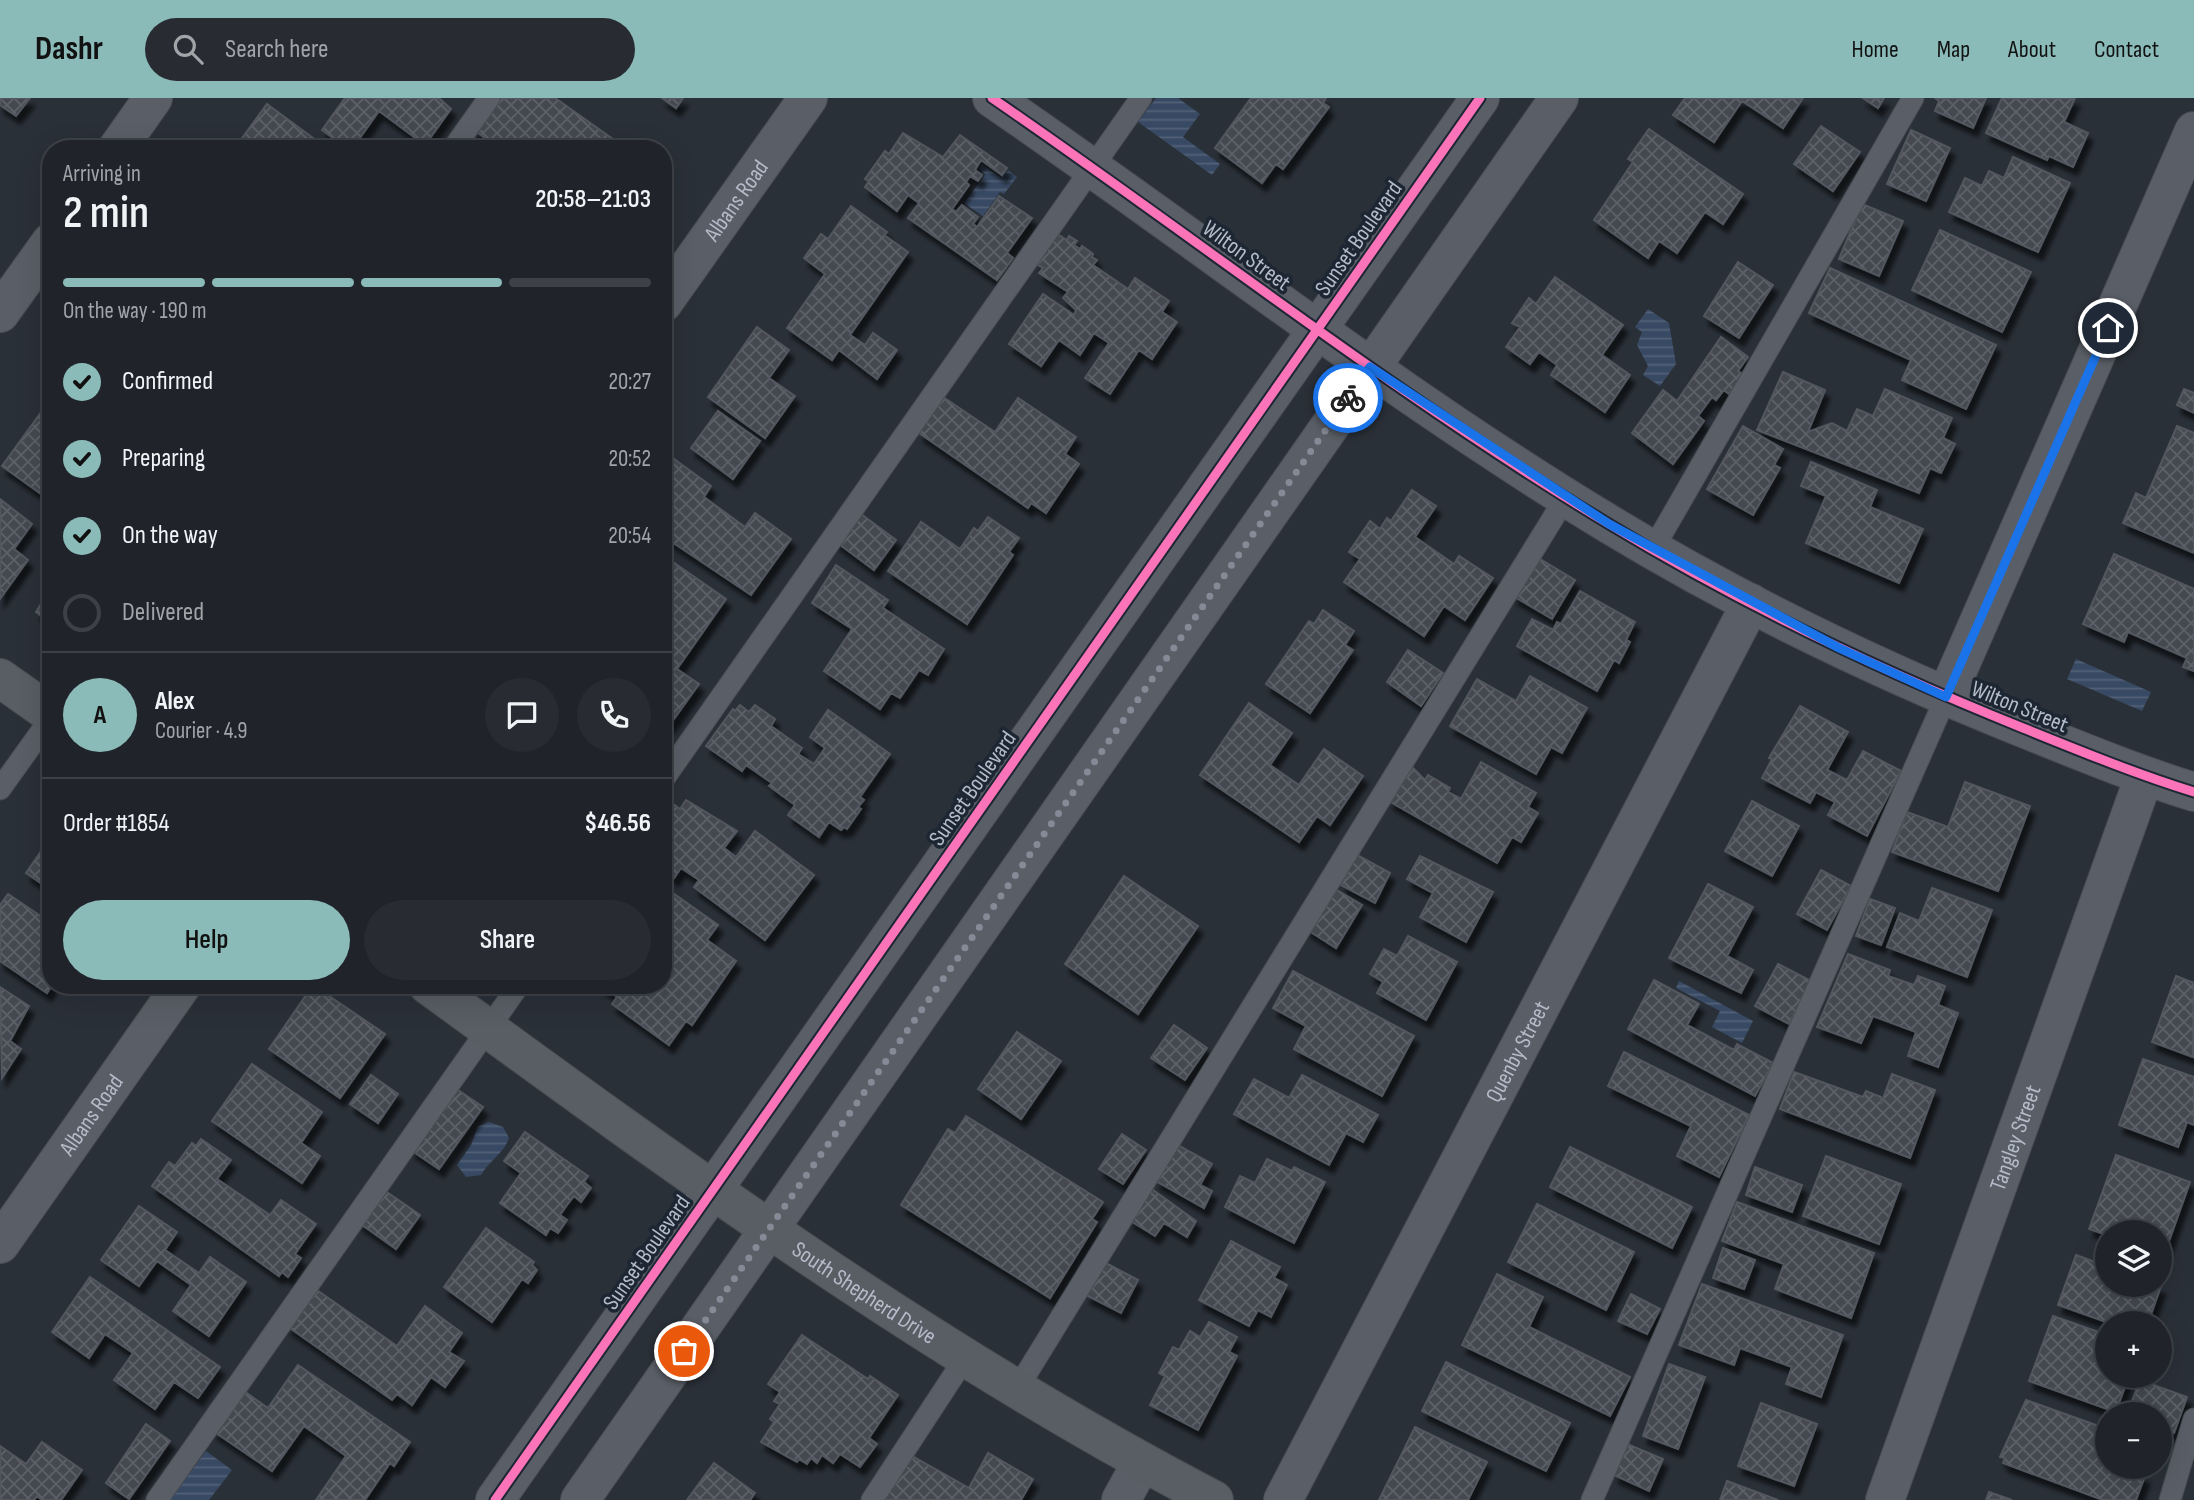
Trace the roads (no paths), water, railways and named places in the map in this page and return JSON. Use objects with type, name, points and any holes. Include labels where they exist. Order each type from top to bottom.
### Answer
[{"type":"main road","points":[[0,678],[42,709]]},
{"type":"main road","name":"South Shepherd Drive","points":[[440,994],[768,1230],[965,1358],[1143,1462],[1214,1500]]},
{"type":"street","points":[[123,140],[153,98]]},
{"type":"street","name":"Albans Road","points":[[672,290],[808,98]]},
{"type":"street","name":"Wilton Street","points":[[992,98],[1093,167],[1370,367],[1566,496],[1653,549],[1839,648],[1946,697],[2144,777],[2194,792]]},
{"type":"street","name":"Sunset Boulevard","points":[[495,1500],[1480,98]]},
{"type":"street","points":[[580,1500],[1559,98]]},
{"type":"street","points":[[1946,697],[2194,131]]},
{"type":"street","points":[[0,313],[42,255]]},
{"type":"street","name":"Quenby Street","points":[[1283,1500],[1751,603]]},
{"type":"street","name":"Tangley Street","points":[[1885,1500],[2144,777]]},
{"type":"street","name":"Albans Road","points":[[0,1244],[176,994]]},
{"type":"street","points":[[1121,1500],[1143,1462]]},
{"type":"lane","points":[[459,140],[489,98]]},
{"type":"lane","points":[[672,767],[1141,98]]},
{"type":"lane","points":[[1653,549],[1913,98]]},
{"type":"lane","points":[[1017,1389],[1566,496]]},
{"type":"lane","points":[[1592,1500],[1946,697]]},
{"type":"lane","points":[[0,789],[42,729]]},
{"type":"lane","points":[[158,1500],[513,994]]},
{"type":"lane","points":[[872,1500],[965,1358]]},
{"type":"lane","points":[[2170,1500],[2194,1419]]},
{"type":"water","points":[[1156,98],[1178,98],[1200,114],[1183,137],[1220,164],[1212,175],[1138,122]]},
{"type":"water","points":[[982,164],[1001,178],[1008,170],[1017,177],[1004,194],[1000,192],[983,216],[964,203],[985,175],[979,169]]},
{"type":"water","points":[[1648,309],[1669,323],[1676,364],[1660,386],[1643,375],[1648,366],[1637,345],[1642,332],[1635,327]]},
{"type":"water","points":[[2076,659],[2151,692],[2142,711],[2067,679]]},
{"type":"water","points":[[1679,981],[1753,1021],[1742,1043],[1712,1027],[1720,1011],[1676,988]]},
{"type":"water","points":[[489,1122],[503,1127],[509,1138],[481,1175],[466,1177],[457,1165],[471,1145],[478,1126]]},
{"type":"water","points":[[206,1451],[232,1470],[209,1500],[170,1500]]}]
